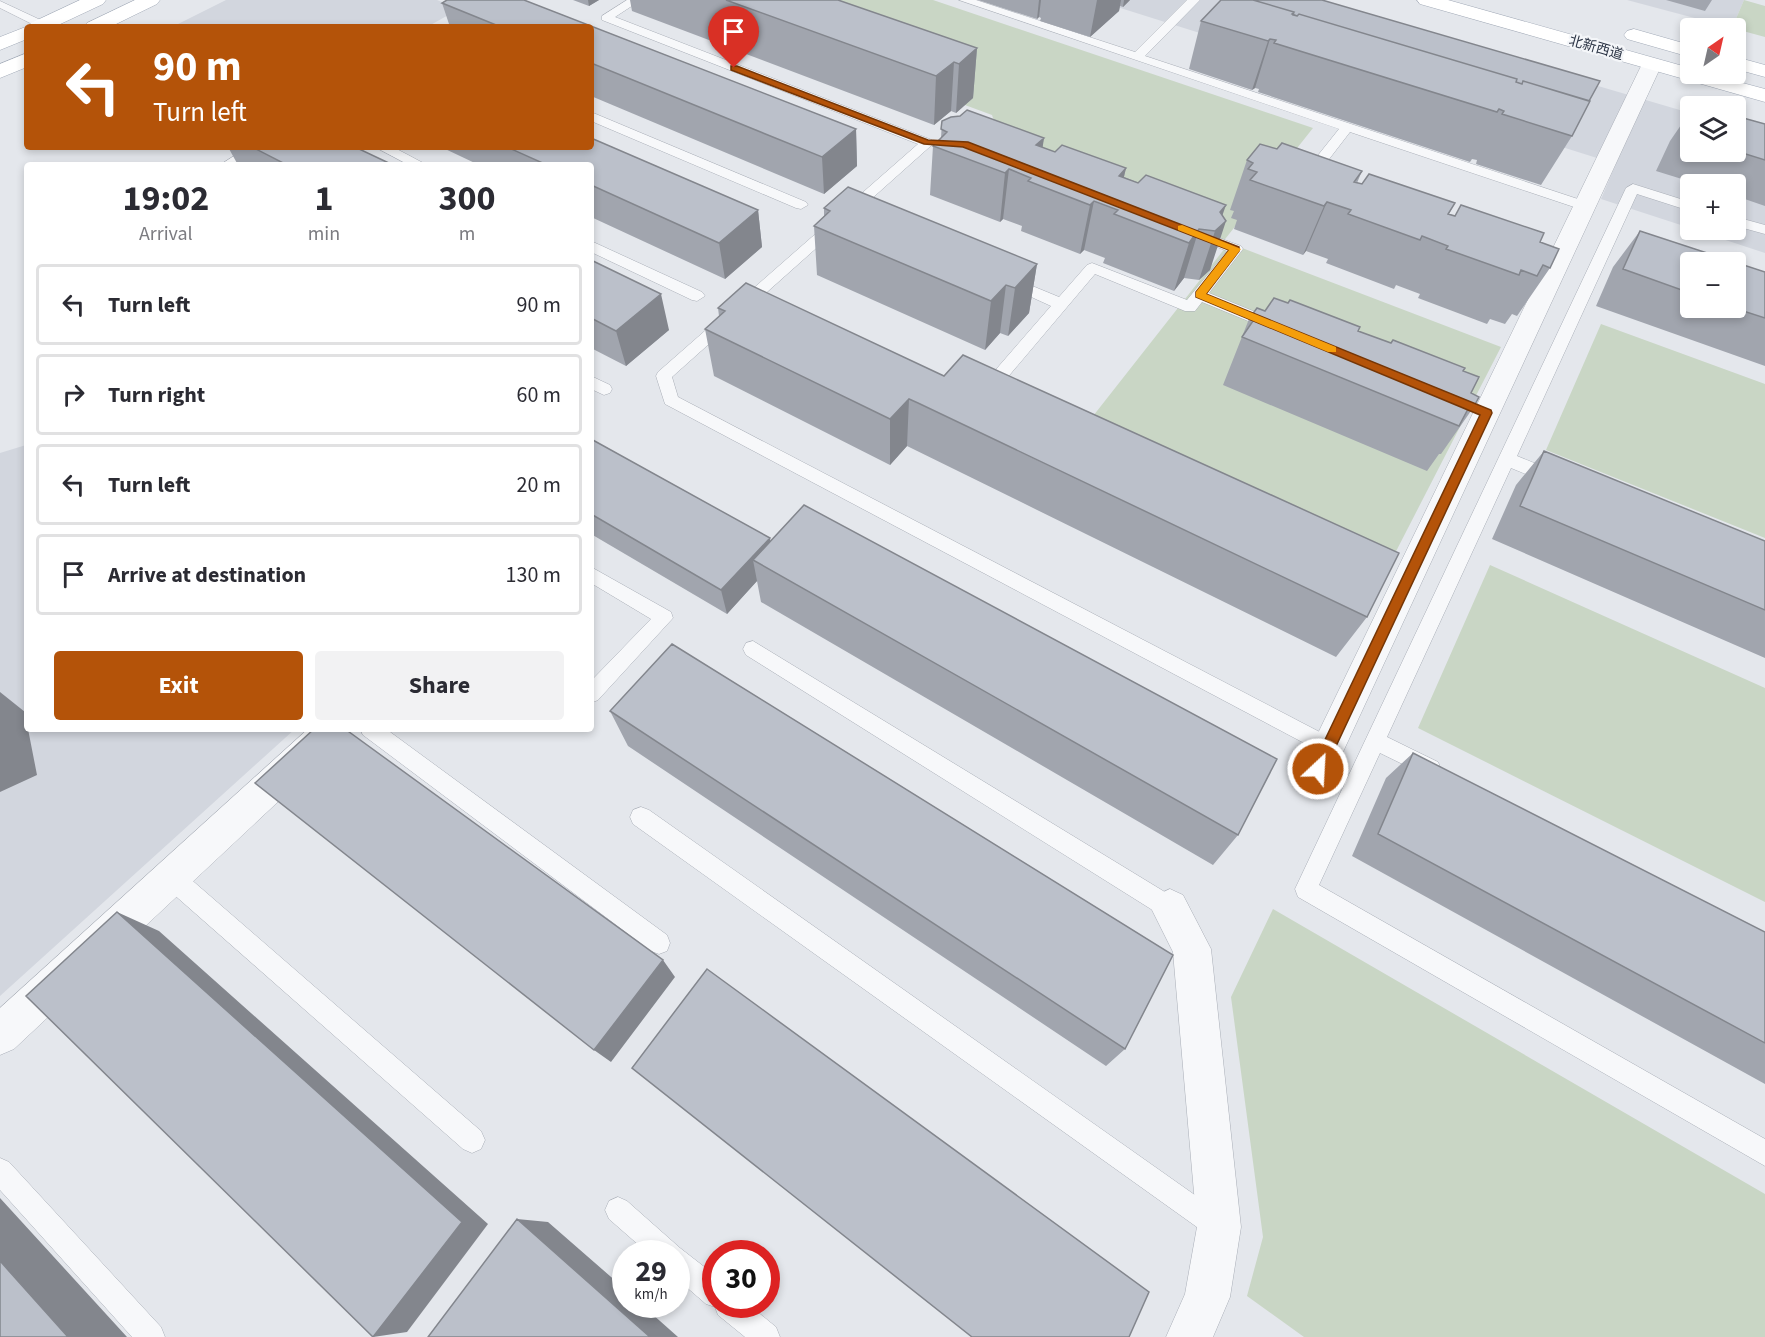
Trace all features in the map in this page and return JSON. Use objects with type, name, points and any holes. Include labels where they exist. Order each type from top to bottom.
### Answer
[{"type":"main road","points":[[45,24],[96,0]]},
{"type":"main road","points":[[100,24],[150,0]]},
{"type":"main road","name":"北新西道","points":[[1427,0],[1765,96]]},
{"type":"main road","name":"北新西道","points":[[1611,28],[1680,48]]},
{"type":"main road","points":[[0,44],[24,33]]},
{"type":"main road","points":[[0,72],[24,60]]},
{"type":"main road","points":[[1746,66],[1765,71]]},
{"type":"street","points":[[1323,758],[1397,589],[1481,411],[1546,274],[1585,206],[1652,64]]},
{"type":"street","points":[[0,1035],[329,732]]},
{"type":"street","points":[[1170,908],[1192,949],[1219,1227],[1207,1296],[1189,1337]]},
{"type":"lane","points":[[635,0],[606,18],[927,142],[946,144]]},
{"type":"lane","points":[[965,0],[1585,206]]},
{"type":"lane","points":[[1137,57],[1194,0]]},
{"type":"lane","points":[[0,4],[30,24]]},
{"type":"lane","points":[[594,117],[801,205]]},
{"type":"lane","points":[[1312,191],[1301,187],[1347,127]]},
{"type":"lane","points":[[927,142],[853,215],[742,306],[664,376],[671,400],[1323,758]]},
{"type":"lane","points":[[231,162],[253,150]]},
{"type":"lane","points":[[388,150],[414,162]]},
{"type":"lane","points":[[1680,204],[1633,188],[1607,258],[1507,459],[1306,889],[1765,1154]]},
{"type":"lane","points":[[1746,224],[1765,230]]},
{"type":"lane","points":[[982,394],[1092,268],[1190,307],[1236,249],[1181,228]]},
{"type":"lane","points":[[594,247],[697,296]]},
{"type":"lane","points":[[997,276],[1061,304]]},
{"type":"lane","points":[[1199,295],[1288,331]]},
{"type":"lane","points":[[742,306],[762,316]]},
{"type":"lane","points":[[1507,459],[1572,486]]},
{"type":"lane","points":[[594,576],[664,618],[594,691]]},
{"type":"lane","points":[[753,649],[1170,908]]},
{"type":"lane","points":[[374,732],[659,943]]},
{"type":"lane","points":[[1376,741],[1450,779]]},
{"type":"lane","points":[[641,817],[1219,1227]]},
{"type":"lane","points":[[171,877],[472,1140]]},
{"type":"lane","points":[[0,1171],[151,1337]]},
{"type":"lane","points":[[618,1210],[653,1240]]},
{"type":"lane","points":[[690,1272],[702,1282]]},
{"type":"lane","points":[[744,1318],[766,1337]]},
{"type":"shaded area","points":[[226,0],[437,0],[459,9],[432,24],[178,24]]},
{"type":"shaded area","points":[[1095,0],[1306,0],[1680,110],[1680,162],[1746,162],[1746,146],[1765,135],[1765,253],[1725,240],[1746,240],[1746,174],[1680,174],[1680,225],[1601,199],[1616,164]]},
{"type":"shaded area","points":[[1627,0],[1744,0],[1736,18],[1694,18]]},
{"type":"shaded area","points":[[24,446],[24,732],[292,732],[0,996],[0,453]]},
{"type":"green space","points":[[752,0],[933,0],[1313,128],[1222,243],[1008,161],[992,115],[727,17]]},
{"type":"green space","points":[[1744,0],[1765,6],[1765,37],[1746,32],[1746,18],[1736,18]]},
{"type":"green space","points":[[1229,243],[1501,347],[1389,565],[1086,425]]},
{"type":"green space","points":[[1601,324],[1765,384],[1765,538],[1546,450]]},
{"type":"green space","points":[[1490,565],[1765,688],[1765,902],[1418,728]]},
{"type":"green space","points":[[1273,909],[1765,1194],[1765,1337],[1304,1337],[1247,1296],[1263,1237],[1231,997]]},
{"type":"building","points":[[447,0],[524,0],[586,24],[494,24],[442,3]]},
{"type":"building","points":[[726,0],[838,0],[977,48],[959,64],[954,62],[936,76]]},
{"type":"building","points":[[1221,0],[1253,0],[1294,12],[1292,14],[1297,16],[1299,14],[1517,79],[1516,82],[1522,84],[1523,81],[1590,101],[1572,136],[1502,114],[1504,111],[1499,109],[1497,112],[1274,43],[1276,40],[1268,41],[1201,21]]},
{"type":"building","points":[[1253,0],[1322,0],[1600,81],[1589,101],[1523,81],[1522,84],[1516,82],[1517,79],[1299,14],[1293,15],[1294,12]]},
{"type":"building","points":[[594,27],[856,129],[822,157],[594,64]]},
{"type":"building","points":[[967,110],[1044,138],[1036,145],[1055,152],[1062,145],[1126,168],[1119,176],[1138,183],[1146,175],[1226,205],[1220,212],[1226,221],[1215,231],[1199,229],[1189,243],[1114,214],[1118,210],[1094,201],[1090,205],[1028,181],[1031,178],[1009,169],[1005,173],[933,146],[947,132],[941,129],[942,121],[960,116]]},
{"type":"building","points":[[1746,119],[1765,124],[1765,160],[1746,154]]},
{"type":"building","points":[[594,139],[758,210],[719,243],[594,186],[594,162],[540,162],[514,150],[594,150]]},
{"type":"building","points":[[1282,143],[1362,171],[1354,182],[1362,184],[1369,174],[1455,203],[1448,214],[1455,216],[1461,205],[1544,233],[1540,242],[1559,249],[1550,268],[1543,265],[1537,276],[1521,270],[1519,275],[1446,249],[1448,246],[1422,236],[1420,240],[1348,214],[1351,210],[1327,202],[1324,206],[1250,180],[1257,172],[1248,169],[1253,163],[1247,160],[1260,144],[1277,149]]},
{"type":"building","points":[[258,150],[361,150],[387,162],[281,162]]},
{"type":"building","points":[[848,187],[1037,264],[1015,288],[1006,285],[991,301],[814,226],[830,211],[824,208]]},
{"type":"building","points":[[1640,231],[1704,252],[1680,252],[1680,289],[1623,269]]},
{"type":"building","points":[[594,261],[661,294],[616,331],[594,320]]},
{"type":"building","points":[[1746,265],[1765,272],[1765,318],[1746,312]]},
{"type":"building","points":[[746,283],[944,376],[963,355],[1399,553],[1367,617],[909,399],[890,419],[705,329],[725,311],[718,308]]},
{"type":"building","points":[[1274,298],[1288,303],[1290,300],[1360,327],[1358,331],[1391,343],[1393,340],[1465,368],[1463,371],[1479,377],[1471,393],[1479,397],[1473,408],[1469,407],[1459,426],[1242,337],[1253,321],[1249,319],[1257,308],[1265,311]]},
{"type":"building","points":[[594,441],[770,538],[721,590],[594,516]]},
{"type":"building","points":[[1544,451],[1765,541],[1765,610],[1520,506]]},
{"type":"building","points":[[804,505],[1277,759],[1238,835],[753,560]]},
{"type":"building","points":[[672,644],[1173,955],[1125,1049],[610,711]]},
{"type":"building","points":[[311,732],[349,732],[663,960],[594,1050],[255,783]]},
{"type":"building","points":[[1413,753],[1765,932],[1765,1043],[1378,834]]},
{"type":"building","points":[[117,912],[462,1222],[373,1337],[26,996]]},
{"type":"building","points":[[707,969],[1149,1292],[1129,1337],[972,1337],[632,1068]]},
{"type":"building","points":[[517,1219],[612,1303],[612,1318],[629,1318],[650,1337],[428,1337]]},
{"type":"building","points":[[0,1261],[68,1337],[0,1337]]},
{"type":"slow traffic","points":[[1182,228],[1236,249],[1199,295],[1332,349]]},
{"type":"route","points":[[734,68],[927,142],[964,144],[1236,249],[1199,295],[1486,413],[1318,769]]}]
